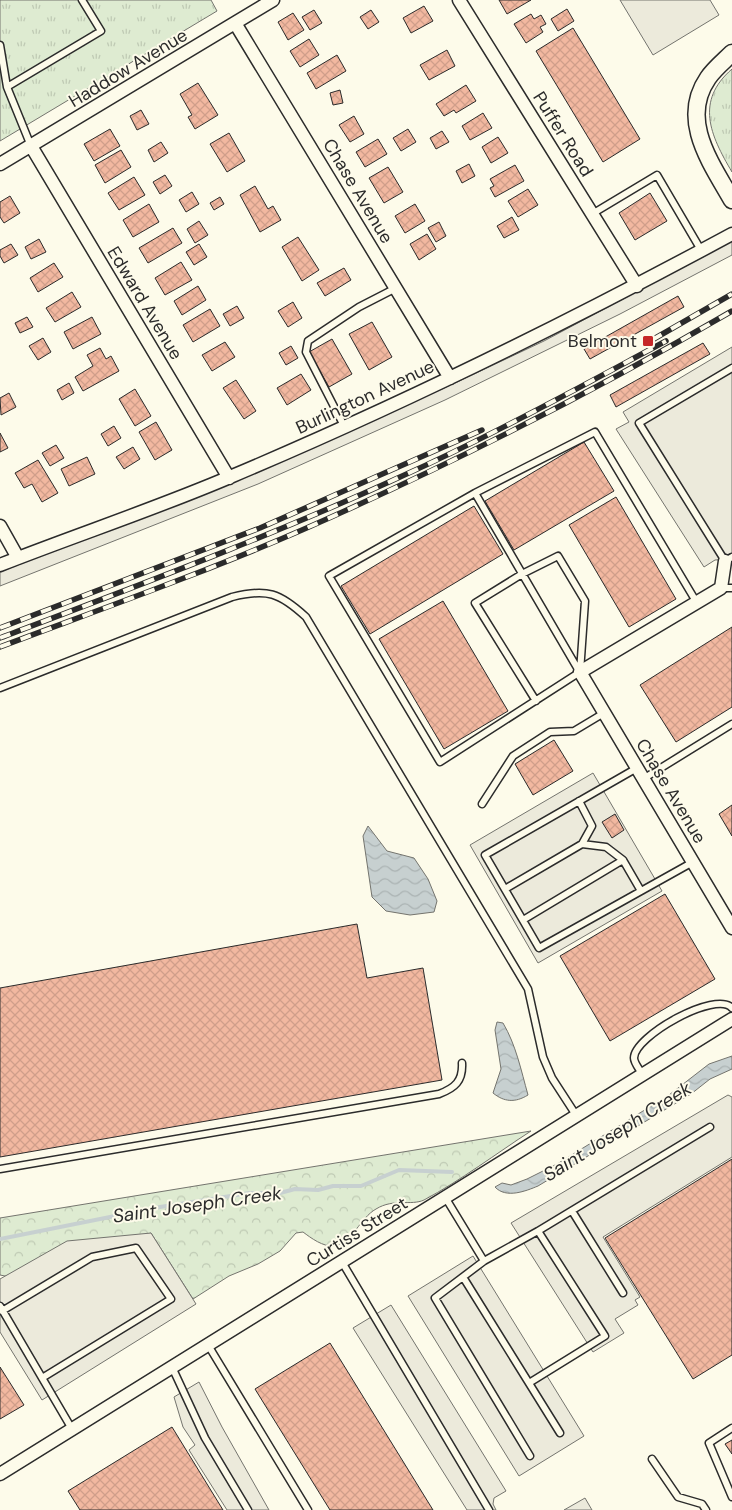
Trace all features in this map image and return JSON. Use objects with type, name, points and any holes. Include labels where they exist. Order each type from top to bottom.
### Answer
[{"type":"main road","points":[[732,53],[708,78],[699,96],[696,126],[704,149],[732,200]]},
{"type":"main road","points":[[716,69],[732,62]]},
{"type":"street","name":"Haddow Avenue","points":[[0,164],[273,0]]},
{"type":"street","name":"Puffer Road","points":[[459,0],[637,286]]},
{"type":"street","name":"Chase Avenue","points":[[235,23],[450,378]]},
{"type":"street","name":"Edward Avenue","points":[[31,146],[229,478]]},
{"type":"street","name":"Burlington Avenue","points":[[0,565],[229,478],[344,426],[450,378],[637,286],[732,234]]},
{"type":"street","points":[[0,526],[18,558]]},
{"type":"street","points":[[580,672],[697,602],[726,588],[728,559]]},
{"type":"street","name":"Chase Avenue","points":[[580,672],[732,928]]},
{"type":"street","name":"Curtiss Street","points":[[0,1474],[732,1019]]},
{"type":"lane","points":[[8,87],[101,31],[82,0]]},
{"type":"lane","points":[[0,45],[8,87],[31,146]]},
{"type":"lane","points":[[592,214],[657,175],[702,250]]},
{"type":"lane","points":[[344,426],[306,352],[308,341],[359,307],[396,288]]},
{"type":"lane","points":[[728,559],[639,422],[732,368]]},
{"type":"lane","points":[[580,672],[440,762],[329,576],[475,494],[594,432],[697,602]]},
{"type":"lane","points":[[475,494],[580,672]]},
{"type":"lane","points":[[536,701],[475,603],[522,574],[558,556],[585,601],[580,672]]},
{"type":"lane","points":[[0,688],[254,591],[271,594],[291,603],[306,617],[528,989],[533,1002],[543,1057],[552,1078],[576,1115]]},
{"type":"lane","points":[[482,804],[513,756],[550,732],[574,731],[604,713]]},
{"type":"lane","points":[[693,862],[539,948],[485,855],[580,801],[640,773],[732,724]]},
{"type":"lane","points":[[504,889],[582,844],[592,826],[580,801]]},
{"type":"lane","points":[[582,844],[606,847],[623,860],[641,891]]},
{"type":"lane","points":[[523,920],[623,860]]},
{"type":"lane","points":[[642,1074],[634,1060],[634,1055],[638,1048],[662,1027],[674,1019],[710,1005],[724,1004],[732,1008]]},
{"type":"lane","points":[[0,1169],[439,1094],[452,1089],[459,1082],[462,1073],[462,1063]]},
{"type":"lane","points":[[530,1456],[435,1298],[484,1261],[572,1211],[710,1127]]},
{"type":"lane","points":[[445,1197],[484,1261]]},
{"type":"lane","points":[[572,1211],[623,1293]]},
{"type":"lane","points":[[529,1383],[605,1336],[538,1231]]},
{"type":"lane","points":[[42,1378],[171,1299],[136,1248],[92,1257],[1,1309],[72,1429]]},
{"type":"lane","points":[[342,1262],[489,1510]]},
{"type":"lane","points":[[463,1277],[560,1433]]},
{"type":"lane","points":[[208,1345],[308,1510]]},
{"type":"lane","points":[[172,1367],[205,1438],[248,1510]]},
{"type":"lane","points":[[732,1428],[709,1443],[732,1497]]},
{"type":"lane","points":[[652,1459],[678,1497],[702,1504],[706,1510]]},
{"type":"green space","points":[[0,0],[211,0],[217,11],[0,141]]},
{"type":"green space","points":[[732,69],[732,172],[713,132],[710,106],[713,93],[720,81]]},
{"type":"green space","points":[[531,1131],[465,1176],[424,1200],[389,1204],[376,1209],[341,1244],[330,1246],[317,1242],[303,1232],[296,1233],[280,1251],[258,1264],[229,1276],[193,1299],[151,1233],[5,1276],[0,1275],[0,1218]]},
{"type":"shaded area","points":[[620,0],[710,0],[719,15],[653,55]]},
{"type":"shaded area","points":[[732,241],[732,255],[620,314],[445,400],[258,484],[0,586],[0,572],[287,459],[453,384],[544,341]]},
{"type":"shaded area","points":[[732,347],[732,559],[715,560],[704,567],[616,429],[629,422],[623,412]]},
{"type":"shaded area","points":[[593,773],[662,891],[538,963],[470,845]]},
{"type":"shaded area","points":[[728,1095],[732,1097],[732,1157],[603,1237],[640,1297],[635,1300],[638,1305],[615,1319],[624,1333],[593,1352],[511,1223]]},
{"type":"shaded area","points":[[151,1233],[196,1304],[42,1400],[0,1332],[0,1279],[67,1241]]},
{"type":"shaded area","points":[[473,1256],[584,1436],[519,1476],[408,1296]]},
{"type":"shaded area","points":[[391,1305],[506,1491],[494,1498],[493,1504],[496,1510],[467,1510],[353,1328]]},
{"type":"shaded area","points":[[199,1382],[269,1510],[227,1510],[189,1450],[195,1445],[183,1427],[174,1397]]},
{"type":"shaded area","points":[[585,1498],[592,1510],[564,1510]]},
{"type":"water","points":[[368,826],[387,851],[414,858],[428,879],[437,901],[434,912],[410,915],[386,911],[372,897],[363,836]]},
{"type":"water","points":[[497,1022],[503,1023],[515,1049],[528,1095],[519,1099],[505,1100],[493,1093],[501,1069],[495,1030]]},
{"type":"water","points":[[732,1056],[732,1069],[710,1079],[691,1094],[538,1186],[516,1193],[505,1193],[495,1187],[502,1183],[511,1185],[557,1164],[669,1095],[709,1064]]},
{"type":"building","points":[[499,0],[531,0],[507,14]]},
{"type":"building","points":[[424,6],[433,21],[411,33],[403,18]]},
{"type":"building","points":[[567,9],[574,21],[558,31],[551,19]]},
{"type":"building","points":[[314,10],[322,23],[310,30],[302,17]]},
{"type":"building","points":[[371,10],[379,22],[368,29],[360,17]]},
{"type":"building","points":[[293,13],[304,30],[288,40],[278,22]]},
{"type":"building","points":[[531,14],[534,19],[541,15],[546,24],[540,27],[543,32],[526,43],[514,24]]},
{"type":"building","points":[[573,28],[640,139],[603,162],[536,51]]},
{"type":"building","points":[[309,39],[319,55],[300,67],[290,51]]},
{"type":"building","points":[[447,50],[455,66],[429,80],[420,65]]},
{"type":"building","points":[[337,55],[346,71],[316,89],[307,73]]},
{"type":"building","points":[[198,83],[218,115],[195,129],[188,117],[192,115],[180,94]]},
{"type":"building","points":[[466,85],[476,101],[456,113],[454,110],[444,116],[436,104]]},
{"type":"building","points":[[340,90],[343,103],[333,105],[330,93]]},
{"type":"building","points":[[141,110],[149,124],[137,130],[130,116]]},
{"type":"building","points":[[483,113],[492,128],[470,140],[462,126]]},
{"type":"building","points":[[354,116],[364,134],[350,142],[339,125]]},
{"type":"building","points":[[110,129],[120,146],[94,161],[84,144]]},
{"type":"building","points":[[408,129],[416,142],[401,151],[393,138]]},
{"type":"building","points":[[442,131],[449,142],[436,149],[430,138]]},
{"type":"building","points":[[229,133],[245,161],[227,172],[210,144]]},
{"type":"building","points":[[498,137],[508,153],[491,163],[482,147]]},
{"type":"building","points":[[378,139],[387,154],[365,167],[356,152]]},
{"type":"building","points":[[161,142],[168,153],[154,162],[148,150]]},
{"type":"building","points":[[121,150],[131,167],[105,183],[95,165]]},
{"type":"building","points":[[469,164],[475,176],[462,183],[456,171]]},
{"type":"building","points":[[515,165],[524,181],[495,197],[490,188],[494,186],[490,179]]},
{"type":"building","points":[[388,167],[403,192],[384,203],[369,178]]},
{"type":"building","points":[[165,175],[172,186],[160,194],[153,182]]},
{"type":"building","points":[[134,177],[145,195],[119,210],[108,193]]},
{"type":"building","points":[[255,186],[268,209],[273,206],[281,220],[260,232],[240,195]]},
{"type":"building","points":[[528,189],[538,205],[518,217],[508,201]]},
{"type":"building","points":[[192,192],[199,204],[186,212],[179,200]]},
{"type":"building","points":[[650,193],[667,221],[635,240],[619,213]]},
{"type":"building","points":[[10,196],[20,213],[4,223],[0,217],[0,202]]},
{"type":"building","points":[[220,197],[224,204],[214,210],[210,203]]},
{"type":"building","points":[[149,204],[159,222],[133,237],[123,220]]},
{"type":"building","points":[[415,204],[425,221],[405,233],[395,216]]},
{"type":"building","points":[[512,217],[519,230],[504,238],[497,226]]},
{"type":"building","points":[[199,221],[208,235],[195,243],[187,229]]},
{"type":"building","points":[[439,222],[446,236],[436,242],[428,228]]},
{"type":"building","points":[[173,228],[182,243],[148,263],[139,248]]},
{"type":"building","points":[[427,234],[436,249],[419,260],[410,244]]},
{"type":"building","points":[[298,237],[319,270],[302,281],[282,247]]},
{"type":"building","points":[[39,239],[46,252],[31,259],[25,247]]},
{"type":"building","points":[[11,244],[18,255],[4,263],[0,256],[0,250]]},
{"type":"building","points":[[199,244],[207,257],[194,265],[186,252]]},
{"type":"building","points":[[181,262],[192,280],[165,295],[155,278]]},
{"type":"building","points":[[54,263],[63,277],[38,292],[30,278]]},
{"type":"building","points":[[344,268],[351,280],[325,296],[317,283]]},
{"type":"building","points":[[198,286],[206,300],[182,315],[174,301]]},
{"type":"building","points":[[72,292],[81,307],[55,322],[46,308]]},
{"type":"building","points":[[678,296],[684,307],[590,359],[584,349]]},
{"type":"building","points":[[293,302],[302,318],[288,327],[278,311]]},
{"type":"building","points":[[237,306],[244,318],[230,326],[223,314]]},
{"type":"building","points":[[210,309],[220,326],[193,342],[183,325]]},
{"type":"building","points":[[27,317],[33,327],[20,333],[15,323]]},
{"type":"building","points":[[92,317],[101,334],[73,349],[64,332]]},
{"type":"building","points":[[372,322],[392,357],[369,370],[349,334]]},
{"type":"building","points":[[43,338],[51,352],[38,360],[29,346]]},
{"type":"building","points":[[332,339],[352,374],[329,387],[309,352]]},
{"type":"building","points":[[225,342],[235,357],[212,371],[202,355]]},
{"type":"building","points":[[703,343],[710,354],[616,407],[610,395]]},
{"type":"building","points":[[291,346],[298,358],[286,365],[279,353]]},
{"type":"building","points":[[100,348],[106,359],[111,356],[119,371],[83,391],[75,377],[93,366],[87,355]]},
{"type":"building","points":[[301,374],[311,390],[287,405],[277,388]]},
{"type":"building","points":[[236,380],[256,411],[244,419],[223,388]]},
{"type":"building","points":[[69,383],[74,393],[62,400],[57,390]]},
{"type":"building","points":[[135,389],[151,416],[135,426],[119,399]]},
{"type":"building","points":[[9,393],[16,407],[1,415],[0,398]]},
{"type":"building","points":[[156,422],[172,450],[155,460],[139,432]]},
{"type":"building","points":[[114,426],[121,438],[108,446],[101,434]]},
{"type":"building","points":[[0,433],[8,448],[0,452]]},
{"type":"building","points":[[584,442],[614,491],[514,550],[485,501]]},
{"type":"building","points":[[56,445],[64,458],[50,466],[42,453]]},
{"type":"building","points":[[133,447],[140,459],[124,469],[116,457]]},
{"type":"building","points":[[87,457],[95,474],[69,486],[61,469]]},
{"type":"building","points":[[38,460],[58,493],[42,502],[32,484],[24,488],[15,473]]},
{"type":"building","points":[[616,497],[676,599],[629,627],[569,525]]},
{"type":"building","points":[[474,506],[503,554],[370,634],[341,586]]},
{"type":"building","points":[[443,601],[508,711],[444,749],[379,639]]},
{"type":"building","points":[[732,627],[732,707],[676,742],[640,685]]},
{"type":"building","points":[[554,740],[573,771],[533,795],[515,764]]},
{"type":"building","points":[[732,805],[732,836],[719,814]]},
{"type":"building","points":[[615,814],[624,830],[612,838],[602,822]]},
{"type":"building","points":[[665,894],[715,979],[610,1041],[560,956]]},
{"type":"building","points":[[357,924],[367,978],[423,968],[442,1080],[0,1157],[0,988]]},
{"type":"building","points":[[732,1159],[732,1355],[693,1379],[605,1238]]},
{"type":"building","points":[[330,1343],[433,1510],[330,1510],[255,1389]]},
{"type":"building","points":[[0,1367],[24,1405],[0,1419]]},
{"type":"building","points":[[172,1427],[223,1510],[80,1510],[68,1491]]},
{"type":"building","points":[[732,1440],[732,1454],[725,1444]]},
{"type":"waterway","name":"Saint Joseph Creek","points":[[0,1239],[160,1207],[250,1193],[280,1193],[295,1189],[318,1190],[333,1186],[361,1186],[399,1170],[452,1172]]},
{"type":"railway","points":[[652,340],[732,294]]},
{"type":"railway","points":[[0,647],[227,561],[302,530],[412,480],[574,399],[732,311]]},
{"type":"railway","points":[[0,638],[201,561],[351,499],[501,428],[666,341]]},
{"type":"railway","points":[[0,628],[260,528],[482,430]]},
{"type":"place","name":"Belmont","points":[[648,341]]}]
